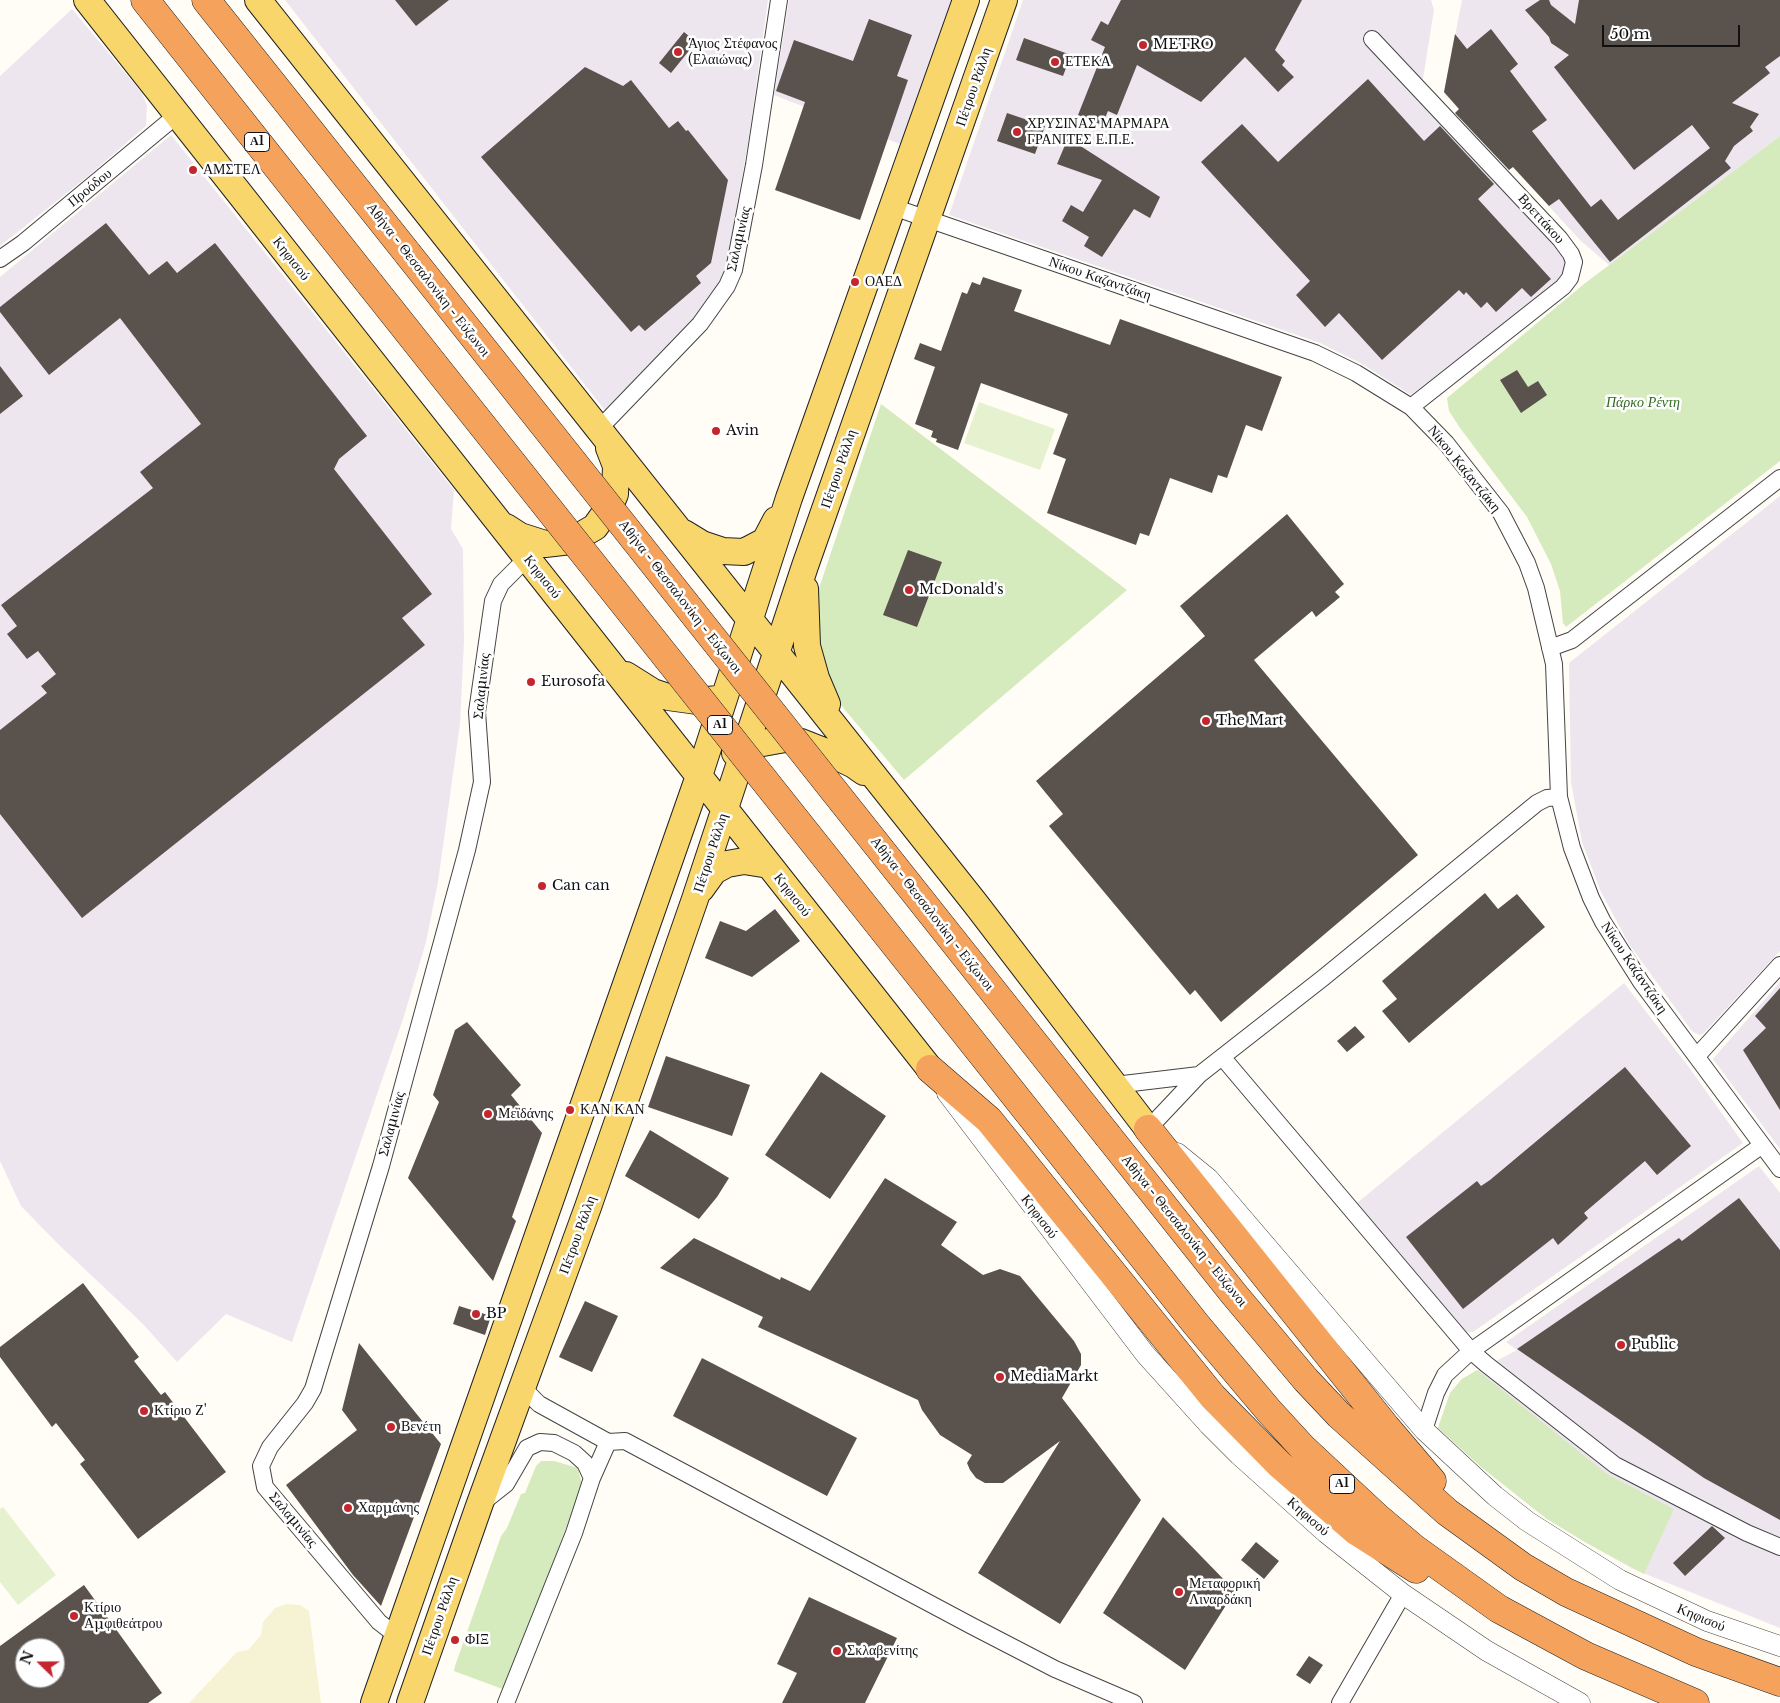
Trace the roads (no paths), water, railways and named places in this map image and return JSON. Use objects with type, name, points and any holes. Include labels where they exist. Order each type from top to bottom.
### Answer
[{"type":"highway","name":"Α1","points":[[145,0],[1195,1323],[1302,1447],[1415,1549],[1500,1609],[1586,1656],[1695,1703]]},
{"type":"highway","name":"Αθήνα - Θεσσαλονίκη - Εύζωνοι","points":[[206,0],[1233,1293],[1339,1416],[1409,1480],[1484,1540],[1523,1567],[1566,1592],[1696,1652],[1780,1682]]},
{"type":"highway","points":[[930,1069],[989,1120],[1213,1397],[1280,1465],[1356,1531],[1421,1572],[1500,1609]]},
{"type":"highway","points":[[1148,1129],[1386,1427],[1484,1540]]},
{"type":"main road","name":"Κηφισού","points":[[87,0],[930,1069]]},
{"type":"main road","name":"Κηφισού","points":[[258,0],[895,803],[1148,1129]]},
{"type":"main road","points":[[374,1703],[699,776],[789,498],[966,0]]},
{"type":"main road","name":"Πέτρου Ράλλη","points":[[410,1703],[479,1506],[574,1246],[725,810],[805,566],[1004,0]]},
{"type":"main road","points":[[497,521],[520,536],[545,544],[572,541],[595,527],[610,506],[617,480],[616,466],[612,453],[598,430]]},
{"type":"main road","points":[[669,519],[685,535],[702,544],[722,551],[744,552],[765,541],[789,498]]},
{"type":"main road","points":[[805,566],[808,646],[816,678],[838,732]]},
{"type":"main road","points":[[612,666],[639,684],[668,697],[697,701],[724,699],[761,676],[776,654]]},
{"type":"main road","points":[[699,776],[746,746],[772,740],[801,742],[854,765],[876,782],[895,803]]},
{"type":"main road","points":[[695,898],[714,871],[727,864],[744,861],[769,865]]},
{"type":"street","name":"Σαλαμινίας","points":[[598,430],[700,324],[727,286],[734,270],[754,165],[778,0]]},
{"type":"street","name":"Βρεττάκου","points":[[1372,39],[1560,239],[1571,254],[1574,262],[1570,278],[1564,287],[1411,407]]},
{"type":"street","name":"Προόδου","points":[[0,259],[23,243],[177,115]]},
{"type":"street","name":"Νίκου Καζαντζάκη","points":[[893,207],[1315,353],[1356,373],[1411,407],[1446,443],[1501,513],[1527,563],[1544,618],[1550,648],[1555,686],[1559,797],[1574,854],[1603,922],[1641,982],[1761,1146],[1780,1169]]},
{"type":"street","points":[[1550,648],[1572,640],[1780,478]]},
{"type":"street","name":"Σαλαμινίας","points":[[397,1636],[379,1622],[265,1487],[261,1466],[270,1447],[305,1403],[313,1389],[381,1166],[468,850],[482,782],[477,712],[493,601],[501,584],[526,558]]},
{"type":"street","points":[[1148,1129],[1199,1075],[1223,1058],[1537,803],[1547,798],[1559,797]]},
{"type":"street","points":[[1697,1056],[1780,964]]},
{"type":"street","points":[[1223,1058],[1471,1350],[1615,1465],[1747,1533],[1780,1547]]},
{"type":"street","name":"Κηφισού","points":[[930,1069],[1070,1258],[1145,1354],[1209,1425],[1277,1491],[1403,1594],[1487,1651],[1580,1703]]},
{"type":"street","points":[[1114,1085],[1199,1075]]},
{"type":"street","name":"Κηφισού","points":[[1148,1129],[1209,1179],[1424,1430],[1495,1496],[1527,1521],[1620,1580],[1674,1606],[1737,1632],[1780,1646]]},
{"type":"street","points":[[1424,1430],[1436,1393],[1445,1375],[1471,1350],[1761,1146]]},
{"type":"street","points":[[522,1387],[539,1404],[608,1442],[625,1441],[1054,1669],[1126,1701]]},
{"type":"street","points":[[479,1506],[506,1484],[527,1448],[540,1442],[554,1443],[574,1453],[585,1464],[592,1478]]},
{"type":"street","points":[[506,1703],[574,1533],[592,1478],[608,1442]]},
{"type":"street","points":[[1340,1703],[1403,1594]]},
{"type":"place","name":"METRO","points":[[1143,45]]},
{"type":"place","name":"Άγιος Στέφανος (Ελαιώνας)","points":[[678,52]]},
{"type":"place","name":"ΕΤΕΚΑ","points":[[1055,62]]},
{"type":"place","name":"ΧΡΥΣΙΝΑΣ ΜΑΡΜΑΡΑ ΓΡΑΝΙΤΕΣ Ε.Π.Ε.","points":[[1017,132]]},
{"type":"place","name":"ΑΜΣΤΕΛ","points":[[193,170]]},
{"type":"place","name":"ΟΑΕΔ","points":[[855,282]]},
{"type":"place","name":"Avin","points":[[716,431]]},
{"type":"place","name":"McDonald's","points":[[909,590]]},
{"type":"place","name":"Eurosofa","points":[[531,682]]},
{"type":"place","name":"The Mart","points":[[1206,721]]},
{"type":"place","name":"Can can","points":[[542,886]]},
{"type":"place","name":"ΚΑΝ ΚΑΝ","points":[[570,1110]]},
{"type":"place","name":"Μεϊδάνης","points":[[488,1114]]},
{"type":"place","name":"BP","points":[[476,1314]]},
{"type":"place","name":"Public","points":[[1621,1345]]},
{"type":"place","name":"MediaMarkt","points":[[1000,1377]]},
{"type":"place","name":"Κτίριο Ζ'","points":[[144,1411]]},
{"type":"place","name":"Βενέτη","points":[[391,1427]]},
{"type":"place","name":"Χαρμάνης","points":[[348,1508]]},
{"type":"place","name":"Μεταφορική Λιναρδάκη","points":[[1179,1592]]},
{"type":"place","name":"Κτίριο Αμφιθεάτρου","points":[[74,1616]]},
{"type":"place","name":"ΦΙΞ","points":[[455,1640]]},
{"type":"place","name":"Σκλαβενίτης","points":[[837,1651]]},
{"type":"park label","name":"Πάρκο Ρέντη","points":[[1643,403]]}]
